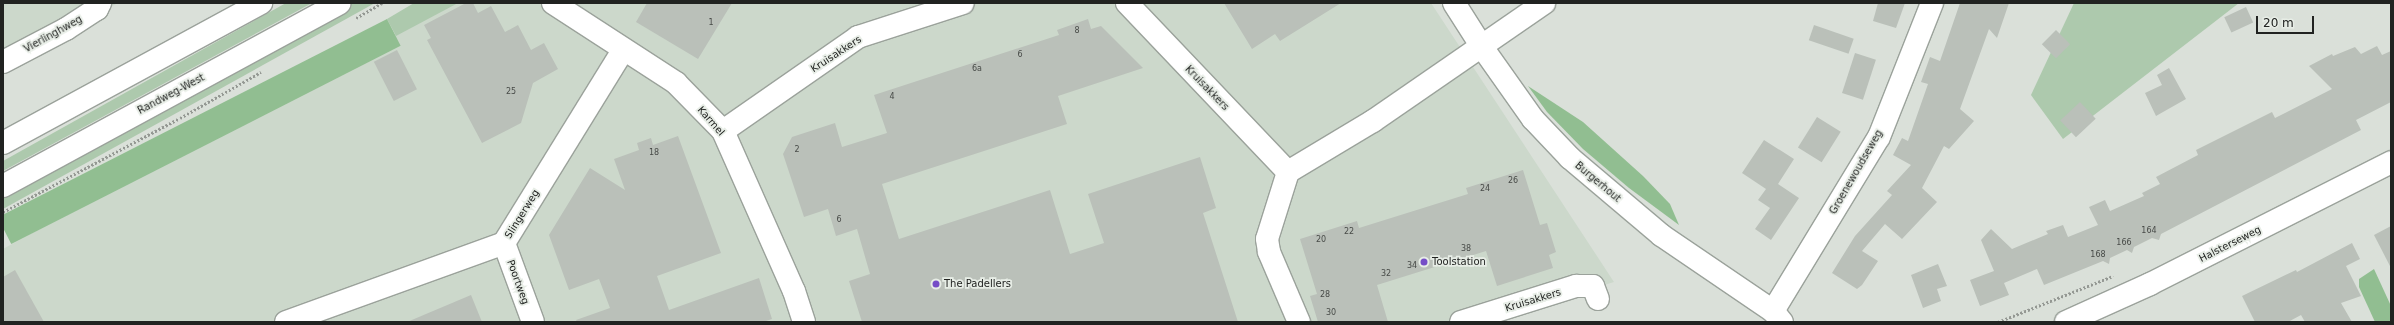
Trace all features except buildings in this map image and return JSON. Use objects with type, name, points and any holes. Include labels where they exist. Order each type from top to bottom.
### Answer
[{"type":"street","name":"Vierlinghweg","points":[[3,62],[66,29],[96,9],[100,3]]},
{"type":"street","points":[[3,143],[261,3]]},
{"type":"street","name":"Karmel","points":[[553,3],[623,50],[676,83],[723,131],[794,291],[804,322]]},
{"type":"street","name":"Kruisakkers","points":[[723,131],[858,37],[963,3]]},
{"type":"street","name":"Kruisakkers","points":[[1127,3],[1288,172]]},
{"type":"street","name":"Burgerhout","points":[[1454,3],[1482,48],[1533,119],[1570,158],[1661,235],[1778,316]]},
{"type":"street","points":[[1299,322],[1269,252],[1268,239],[1288,172],[1373,121],[1482,48],[1544,3]]},
{"type":"street","name":"Groenewoudseweg","points":[[1778,316],[1879,137],[1932,3]]},
{"type":"street","name":"Randweg-West","points":[[3,186],[344,12]]},
{"type":"street","name":"Slingerweg","points":[[286,322],[504,243],[623,50]]},
{"type":"street","name":"Halsterseweg","points":[[2066,322],[2157,280],[2391,162]]},
{"type":"street","name":"Poortweg","points":[[504,243],[533,322]]},
{"type":"street","name":"Kruisakkers","points":[[1461,322],[1576,286],[1593,286],[1598,299]]},
{"type":"path","points":[[344,12],[382,3]]},
{"type":"path","points":[[3,212],[180,118],[268,68]]},
{"type":"path","points":[[1998,322],[2113,276]]},
{"type":"shaded area","points":[[3,3],[118,3],[3,62]]},
{"type":"shaded area","points":[[452,3],[1431,3],[1614,282],[1481,322],[3,322],[3,249]]},
{"type":"green space","points":[[286,3],[312,3],[3,171],[3,161]]},
{"type":"green space","points":[[347,3],[375,3],[3,209],[3,191]]},
{"type":"green space","points":[[414,3],[458,3],[396,36],[387,19]]},
{"type":"green space","points":[[2074,3],[2239,3],[2063,139],[2031,95]]},
{"type":"green space","points":[[387,19],[401,46],[11,244],[3,228],[3,215]]},
{"type":"green space","points":[[1528,86],[1583,122],[1643,176],[1670,204],[1679,225],[1629,188],[1583,149],[1547,112]]},
{"type":"green space","points":[[2374,269],[2391,306],[2391,322],[2375,322],[2359,287],[2359,279]]},
{"type":"place","name":"Toolstation","points":[[1424,262]]},
{"type":"place","name":"The Padellers","points":[[936,284]]}]
